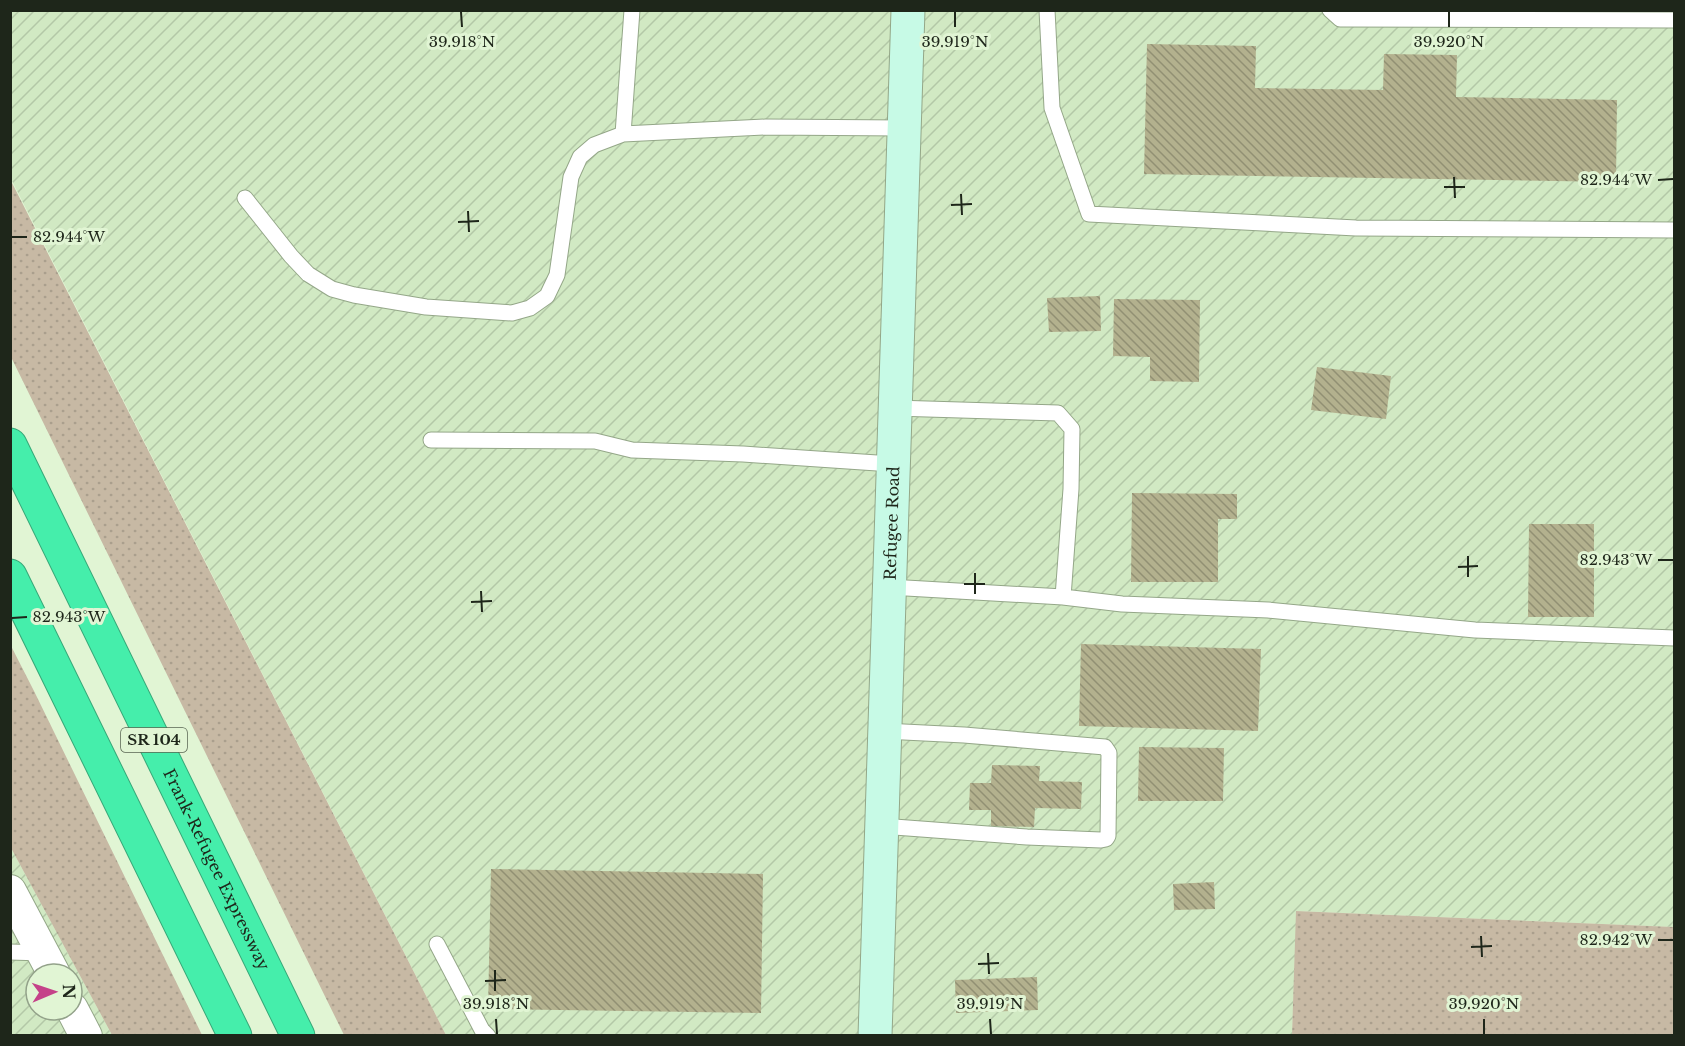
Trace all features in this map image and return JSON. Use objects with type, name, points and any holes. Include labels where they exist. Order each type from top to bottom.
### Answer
[{"type":"highway","name":"Frank-Refugee Expressway","points":[[10,445],[298,1035]]},
{"type":"highway","name":"SR 104","points":[[10,576],[235,1035]]},
{"type":"main road","name":"Refugee Road","points":[[875,1035],[908,10]]},
{"type":"street","points":[[10,891],[47,962]]},
{"type":"lane","points":[[623,134],[632,10]]},
{"type":"lane","points":[[1047,10],[1052,108],[1089,213],[1356,228],[1674,230]]},
{"type":"lane","points":[[1330,10],[1340,19],[1674,20]]},
{"type":"lane","points":[[245,198],[308,274],[332,289],[354,296],[426,307],[512,313],[530,308],[547,296],[557,275],[571,177],[580,157],[594,145],[623,134],[766,127],[903,128]]},
{"type":"lane","points":[[894,408],[1058,413],[1072,429],[1071,489],[1063,597]]},
{"type":"lane","points":[[431,440],[595,441],[632,450],[743,454],[892,464]]},
{"type":"lane","points":[[889,587],[1063,597],[1122,604],[1268,610],[1475,630],[1674,638]]},
{"type":"lane","points":[[881,826],[1048,838],[1101,840],[1108,836],[1109,753],[1105,747],[884,731]]},
{"type":"lane","points":[[437,944],[483,1030],[488,1035]]},
{"type":"lane","points":[[10,952],[45,962]]},
{"type":"shaded area","points":[[11,11],[1674,11],[1674,927],[1297,911],[1292,1035],[446,1035],[11,179]]},
{"type":"shaded area","points":[[10,179],[446,1035],[344,1035],[11,357]]},
{"type":"shaded area","points":[[10,644],[202,1035],[112,1035],[84,983],[84,962],[73,962],[11,848]]},
{"type":"shaded area","points":[[11,848],[73,962],[24,962],[24,1022],[84,1022],[84,983],[112,1035],[11,1035]]},
{"type":"shaded area","points":[[1296,911],[1674,927],[1674,1035],[1292,1035]]},
{"type":"building","points":[[1147,44],[1256,46],[1255,88],[1383,90],[1384,54],[1457,55],[1456,97],[1617,100],[1616,182],[1144,174]]},
{"type":"building","points":[[1100,296],[1101,331],[1049,332],[1047,298]]},
{"type":"building","points":[[1114,299],[1200,300],[1199,382],[1150,381],[1150,357],[1113,356]]},
{"type":"building","points":[[1317,367],[1391,376],[1386,419],[1311,410]]},
{"type":"building","points":[[1132,493],[1237,494],[1237,519],[1218,519],[1218,582],[1131,582]]},
{"type":"building","points":[[1529,524],[1594,524],[1594,617],[1528,617]]},
{"type":"building","points":[[1081,644],[1261,649],[1258,731],[1079,726]]},
{"type":"building","points":[[1139,747],[1224,748],[1223,801],[1138,801]]},
{"type":"building","points":[[992,765],[1040,766],[1039,781],[1082,782],[1081,809],[1035,808],[1034,827],[991,826],[991,810],[969,810],[970,783],[991,783]]},
{"type":"building","points":[[491,869],[763,874],[761,1013],[488,1009]]},
{"type":"building","points":[[1214,882],[1215,909],[1174,910],[1173,884]]},
{"type":"building","points":[[1037,977],[1038,1010],[956,1013],[955,980]]}]
